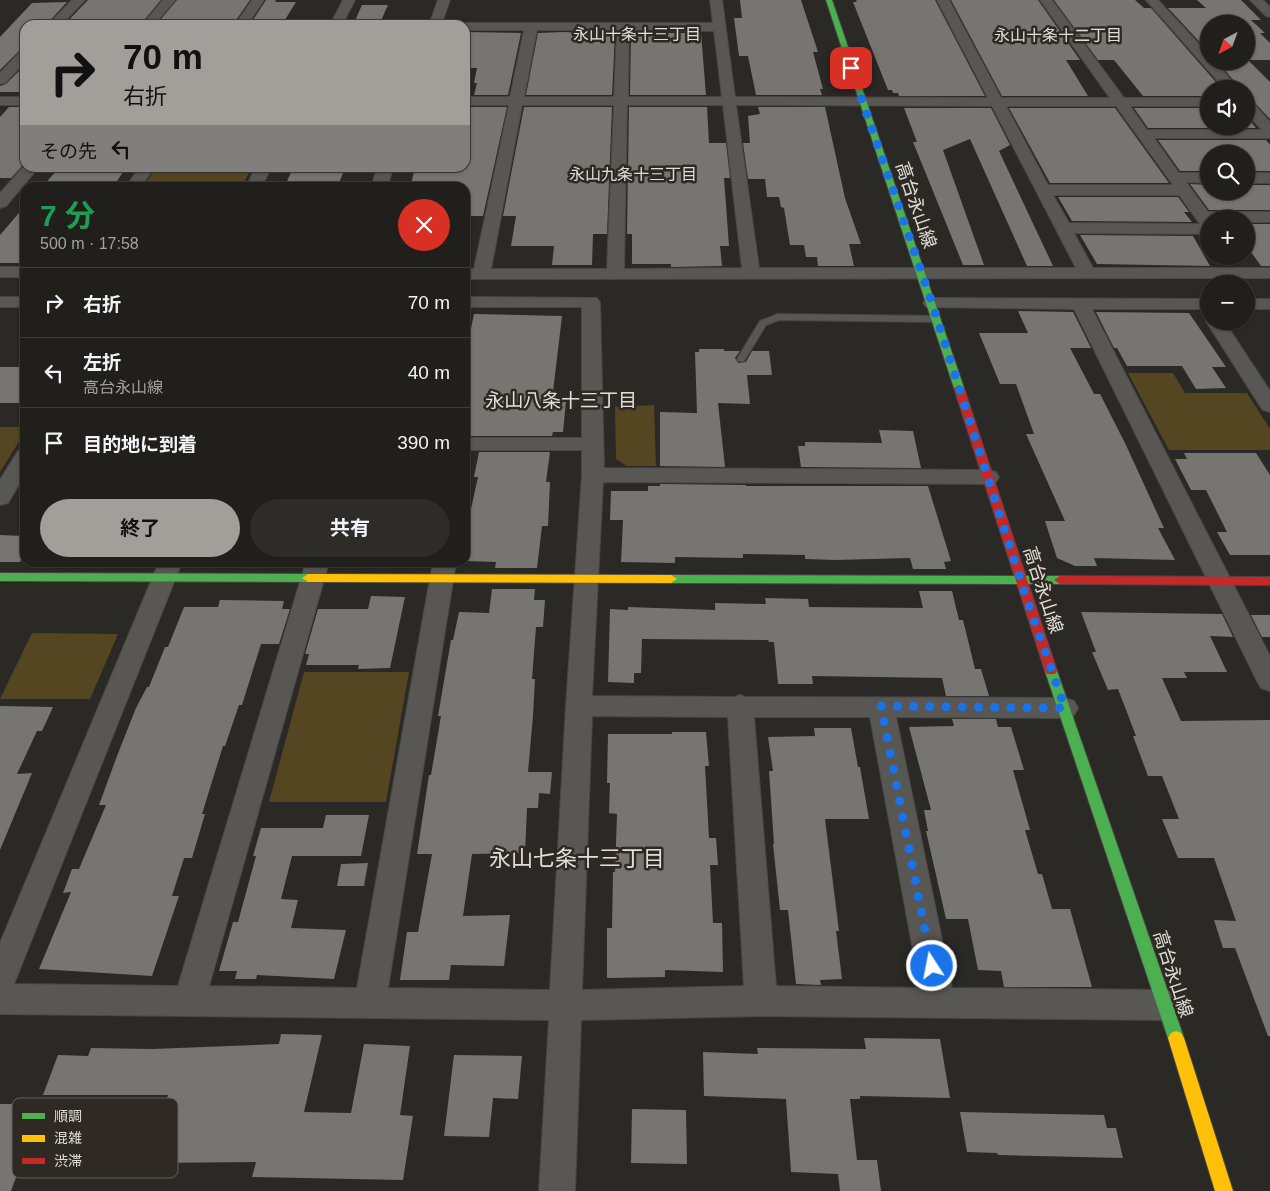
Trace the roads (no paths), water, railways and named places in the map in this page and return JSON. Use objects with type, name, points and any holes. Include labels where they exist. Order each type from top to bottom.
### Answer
[{"type":"street","points":[[59,20],[79,0]]},
{"type":"street","points":[[152,20],[169,0]]},
{"type":"street","points":[[245,20],[258,0]]},
{"type":"street","points":[[339,20],[349,0]]},
{"type":"street","points":[[437,20],[444,0]]},
{"type":"street","points":[[716,0],[752,274]]},
{"type":"street","name":"高台永山線","points":[[829,0],[934,311],[1021,580],[1166,1005],[1224,1191]]},
{"type":"street","points":[[943,0],[1087,273]]},
{"type":"street","points":[[1046,0],[1200,214]]},
{"type":"street","points":[[1152,0],[1224,80]]},
{"type":"street","points":[[1256,0],[1270,13]]},
{"type":"street","points":[[470,26],[718,26]]},
{"type":"street","points":[[530,26],[516,101],[474,274],[1270,273]]},
{"type":"street","points":[[615,274],[623,27]]},
{"type":"street","points":[[0,80],[20,59]]},
{"type":"street","points":[[0,101],[20,101]]},
{"type":"street","points":[[470,101],[1200,102]]},
{"type":"street","points":[[1255,102],[1262,102]]},
{"type":"street","points":[[1255,114],[1270,132]]},
{"type":"street","points":[[1143,134],[1270,132]]},
{"type":"street","points":[[0,203],[27,172]]},
{"type":"street","points":[[1255,178],[1270,178]]},
{"type":"street","points":[[1043,190],[1179,184],[1200,180]]},
{"type":"street","points":[[1255,218],[1270,216]]},
{"type":"street","points":[[1064,228],[1200,224]]},
{"type":"street","points":[[1238,265],[1244,273]]},
{"type":"street","points":[[0,272],[20,272]]},
{"type":"street","points":[[0,302],[20,302]]},
{"type":"street","points":[[470,302],[591,302],[591,444],[593,475],[579,706],[557,1191]]},
{"type":"street","points":[[934,311],[1082,304],[1200,307]]},
{"type":"street","points":[[1082,304],[1270,680]]},
{"type":"street","points":[[1255,304],[1270,304]]},
{"type":"street","points":[[1221,330],[1270,406]]},
{"type":"street","points":[[470,444],[591,444]]},
{"type":"street","points":[[0,498],[20,464]]},
{"type":"street","points":[[593,475],[988,478]]},
{"type":"street","points":[[0,577],[167,570],[443,571],[587,580],[1270,581]]},
{"type":"street","points":[[0,981],[167,570]]},
{"type":"street","points":[[189,1001],[316,571]]},
{"type":"street","points":[[370,1002],[443,571]]},
{"type":"street","points":[[579,706],[740,705],[1065,708]]},
{"type":"street","points":[[740,705],[761,1001]]},
{"type":"street","points":[[881,706],[939,1003]]},
{"type":"street","points":[[0,999],[566,1004],[761,1001],[1166,1005]]},
{"type":"lane","points":[[741,359],[763,323],[778,317],[934,311]]},
{"type":"district","name":"永山十条十三丁目","points":[[637,34]]},
{"type":"district","name":"永山十条十二丁目","points":[[1058,35]]},
{"type":"district","name":"永山九条十三丁目","points":[[633,174]]},
{"type":"district","name":"永山八条十三丁目","points":[[561,400]]},
{"type":"district","name":"永山七条十三丁目","points":[[577,858]]}]
